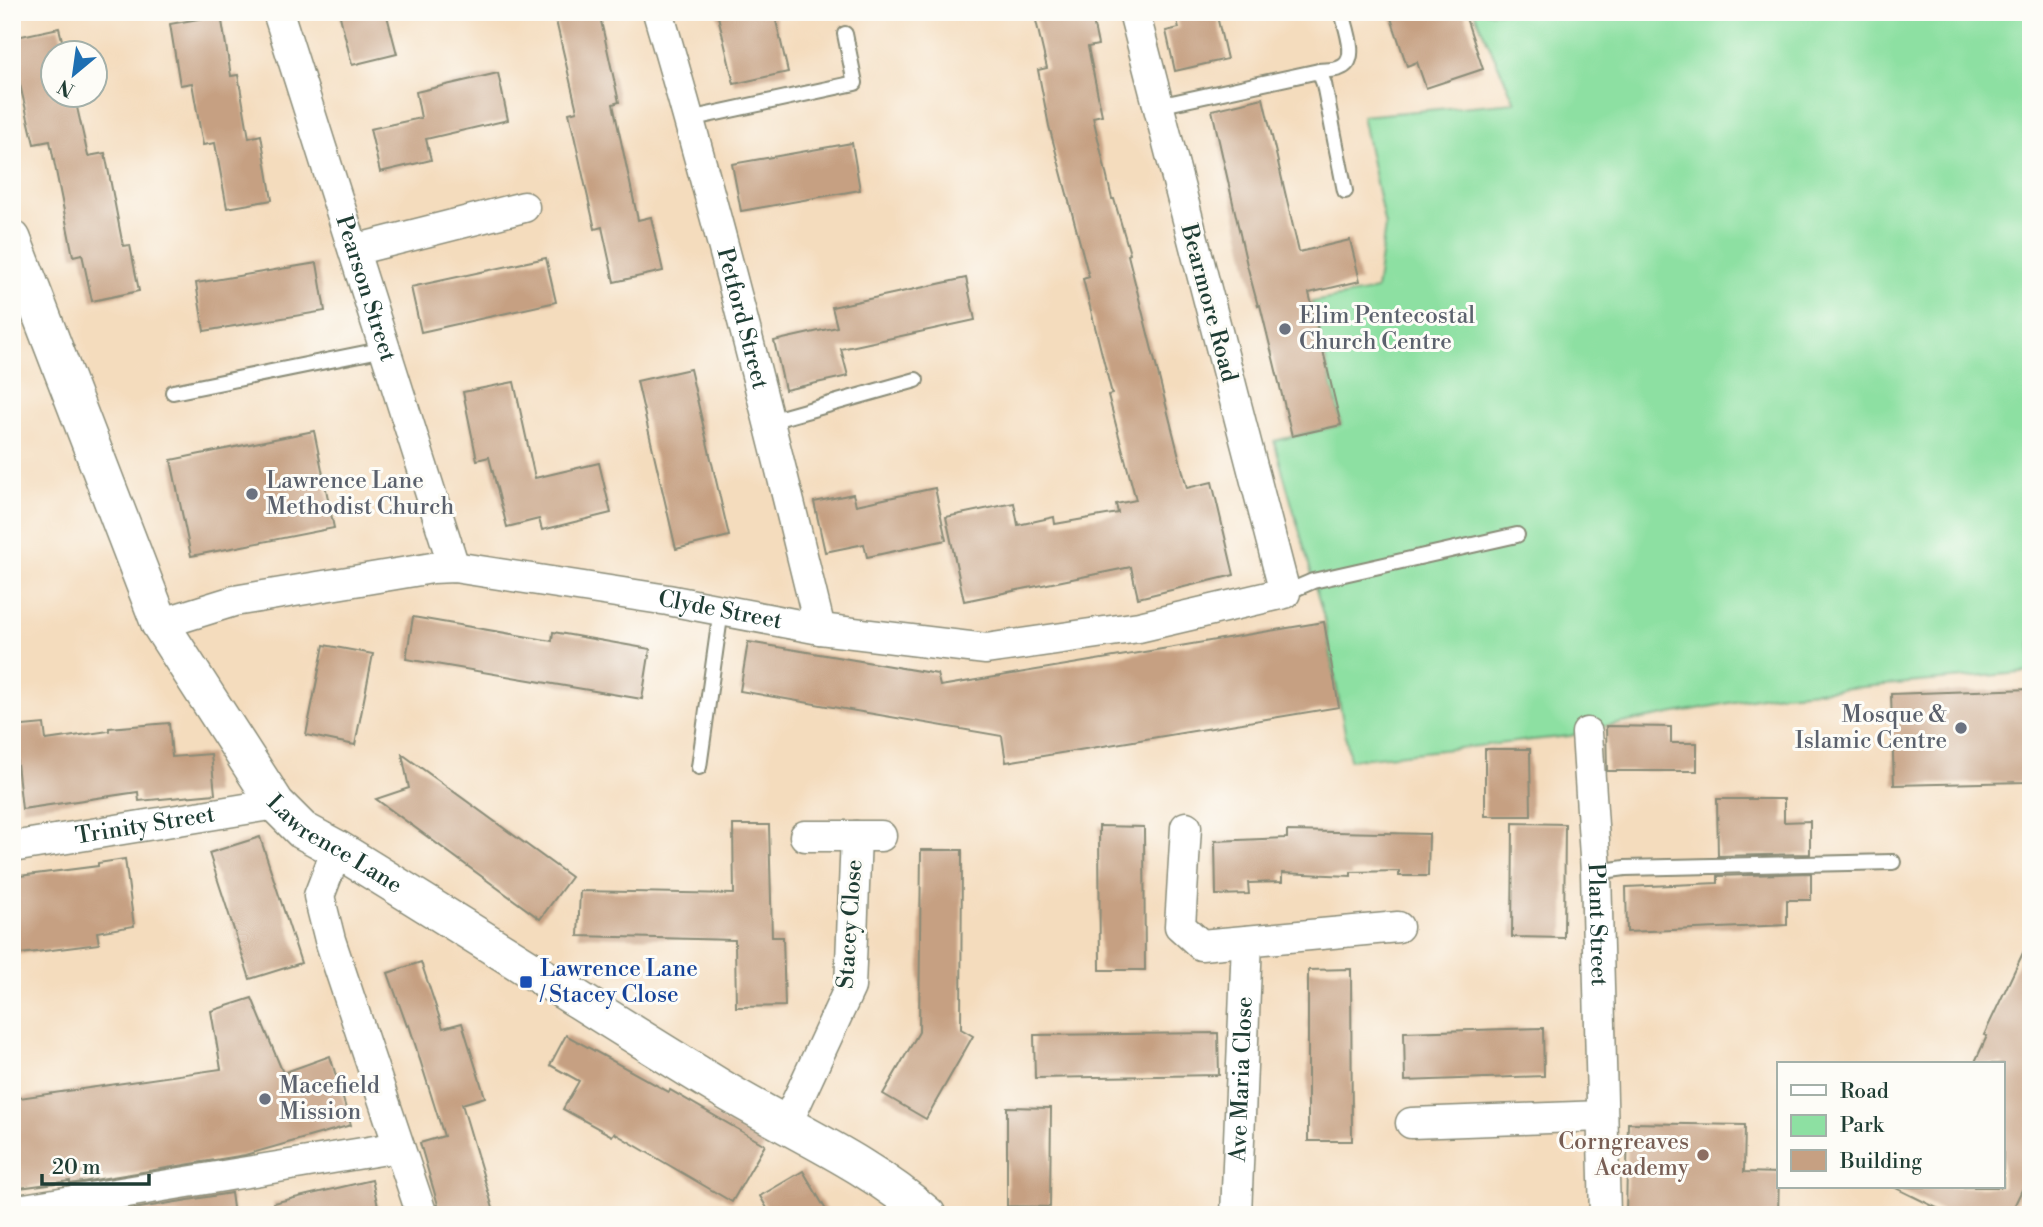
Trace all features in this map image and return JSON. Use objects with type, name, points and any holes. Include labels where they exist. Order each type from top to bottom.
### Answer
[{"type":"street","name":"Pearson Street","points":[[278,12],[454,567]]},
{"type":"street","name":"Petford Street","points":[[658,12],[769,421],[820,629]]},
{"type":"street","name":"Bearmore Road","points":[[1134,12],[1284,593]]},
{"type":"street","points":[[354,250],[524,206]]},
{"type":"street","name":"Lawrence Lane","points":[[12,239],[160,624],[276,804],[302,830],[337,849],[720,1087],[864,1169],[905,1196],[926,1215]]},
{"type":"street","name":"Clyde Street","points":[[160,624],[234,601],[432,568],[454,567],[721,610],[820,629],[986,649],[1139,627],[1284,593]]},
{"type":"street","name":"Plant Street","points":[[1587,733],[1597,872],[1605,1215]]},
{"type":"street","name":"Trinity Street","points":[[12,847],[276,804]]},
{"type":"street","points":[[1186,827],[1180,926],[1200,945],[1398,927]]},
{"type":"street","name":"Stacey Close","points":[[786,1125],[850,987],[869,836],[805,836]]},
{"type":"street","points":[[337,849],[319,896],[330,940],[422,1215]]},
{"type":"street","name":"Ave Maria Close","points":[[1236,1215],[1247,941]]},
{"type":"street","points":[[1411,1123],[1602,1116]]},
{"type":"street","points":[[12,1211],[400,1147]]},
{"type":"lane","points":[[1158,106],[1345,66],[1350,51],[1342,12]]},
{"type":"lane","points":[[689,119],[855,83],[845,33]]},
{"type":"lane","points":[[1319,71],[1324,84],[1345,191]]},
{"type":"lane","points":[[173,392],[385,349]]},
{"type":"lane","points":[[769,421],[916,380]]},
{"type":"lane","points":[[1284,593],[1313,581],[1517,535]]},
{"type":"lane","points":[[699,766],[721,610]]},
{"type":"lane","points":[[1597,872],[1625,868],[1893,862]]},
{"type":"green space","points":[[1474,12],[2031,12],[2031,672],[1772,695],[1606,726],[1570,736],[1350,760],[1324,618],[1274,441],[1341,425],[1312,302],[1376,290],[1385,226],[1362,116],[1515,102]]},
{"type":"building","points":[[339,12],[386,12],[397,54],[352,65]]},
{"type":"building","points":[[554,12],[599,12],[619,102],[613,104],[638,220],[651,217],[663,271],[614,282],[602,227],[595,229],[569,113],[577,111]]},
{"type":"building","points":[[717,12],[774,12],[788,72],[734,84]]},
{"type":"building","points":[[1034,12],[1091,12],[1098,45],[1088,47],[1102,115],[1093,117],[1112,199],[1130,254],[1128,255],[1187,488],[1212,482],[1234,575],[1138,598],[1131,567],[964,601],[946,517],[1014,503],[1018,525],[1054,517],[1055,524],[1118,513],[1116,504],[1136,500],[1108,395],[1112,394],[1083,279],[1089,277],[1049,126],[1038,70],[1047,68]]},
{"type":"building","points":[[1175,12],[1216,12],[1227,59],[1175,71],[1166,31],[1179,28]]},
{"type":"building","points":[[1389,12],[1464,12],[1483,69],[1426,88],[1417,62],[1407,66]]},
{"type":"building","points":[[221,15],[231,76],[238,75],[249,138],[261,135],[272,200],[227,208],[215,143],[203,145],[192,83],[180,85],[170,24]]},
{"type":"building","points":[[59,28],[62,38],[38,38],[38,108],[77,108],[88,156],[105,153],[123,246],[130,245],[139,291],[92,301],[82,254],[73,256],[50,141],[34,144],[12,51],[12,38]]},
{"type":"building","points":[[498,73],[508,120],[426,139],[431,160],[380,172],[370,129],[421,118],[416,92]]},
{"type":"building","points":[[1263,98],[1299,252],[1350,240],[1360,281],[1309,293],[1341,425],[1292,436],[1260,305],[1258,306],[1247,265],[1212,110]]},
{"type":"building","points":[[852,143],[860,190],[741,211],[732,164]]},
{"type":"building","points":[[546,258],[556,302],[421,332],[411,287]]},
{"type":"building","points":[[317,263],[325,311],[204,331],[196,283]]},
{"type":"building","points":[[966,278],[975,320],[841,349],[848,376],[785,390],[774,341],[837,327],[832,307]]},
{"type":"building","points":[[690,369],[729,536],[676,549],[637,381]]},
{"type":"building","points":[[514,382],[535,478],[599,463],[611,513],[542,530],[539,519],[507,527],[489,457],[477,460],[463,392]]},
{"type":"building","name":"Lawrence Lane Methodist Church","points":[[314,431],[334,528],[191,556],[171,460]]},
{"type":"building","points":[[935,488],[946,540],[867,557],[864,544],[825,552],[814,502],[853,494],[856,505]]},
{"type":"building","points":[[413,617],[552,641],[553,632],[650,649],[642,699],[406,659]]},
{"type":"building","points":[[1324,622],[1339,707],[1006,762],[1002,736],[740,691],[748,642],[937,674],[940,686]]},
{"type":"building","points":[[324,645],[373,654],[355,745],[306,735]]},
{"type":"building","name":"Mosque & Islamic Centre","points":[[2031,689],[2031,762],[2025,762],[2025,782],[1894,785],[1891,694]]},
{"type":"building","points":[[169,723],[172,757],[211,754],[215,794],[139,801],[138,792],[22,809],[13,727],[44,724],[46,740],[109,731],[109,728]]},
{"type":"building","points":[[1606,726],[1671,727],[1671,743],[1697,743],[1697,771],[1607,771]]},
{"type":"building","points":[[1485,749],[1530,749],[1531,816],[1485,816]]},
{"type":"building","points":[[402,754],[571,877],[540,919],[376,799],[409,788]]},
{"type":"building","points":[[1717,799],[1784,799],[1784,822],[1810,821],[1810,854],[1718,856]]},
{"type":"building","points":[[1513,823],[1565,824],[1564,938],[1512,937]]},
{"type":"building","points":[[733,825],[769,825],[772,937],[783,937],[785,1006],[736,1007],[735,940],[578,936],[580,891],[734,894]]},
{"type":"building","points":[[1099,826],[1144,827],[1145,970],[1100,970]]},
{"type":"building","points":[[1287,831],[1429,834],[1428,876],[1399,876],[1399,871],[1351,872],[1351,876],[1282,873],[1282,882],[1248,883],[1249,894],[1216,895],[1215,841],[1287,838]]},
{"type":"building","points":[[260,837],[301,963],[250,979],[209,853]]},
{"type":"building","points":[[921,850],[962,850],[961,1029],[973,1036],[926,1119],[883,1094],[919,1032]]},
{"type":"building","points":[[125,859],[134,926],[97,932],[99,944],[12,955],[12,877],[98,866],[98,863]]},
{"type":"building","points":[[1811,873],[1811,900],[1787,900],[1787,925],[1627,932],[1626,887],[1718,883],[1718,876]]},
{"type":"building","points":[[2031,936],[2031,1171],[2010,1215],[1951,1215],[1896,1188],[2004,1188],[2004,1062],[1975,1062],[1987,1036],[1984,1035]]},
{"type":"building","points":[[421,962],[443,1028],[462,1023],[485,1097],[462,1104],[495,1215],[441,1215],[420,1143],[444,1136],[409,1025],[407,1026],[388,973]]},
{"type":"building","points":[[1351,969],[1352,1141],[1308,1141],[1308,970]]},
{"type":"building","points":[[252,998],[283,1073],[330,1056],[351,1125],[245,1155],[70,1184],[70,1181],[12,1189],[12,1099],[221,1069],[211,1011]]},
{"type":"building","points":[[1543,1028],[1544,1076],[1405,1081],[1404,1032]]},
{"type":"building","points":[[1218,1033],[1219,1075],[1035,1078],[1034,1035]]},
{"type":"building","points":[[566,1035],[669,1092],[670,1090],[765,1145],[732,1202],[614,1133],[612,1136],[563,1109],[579,1081],[550,1065]]},
{"type":"building","points":[[1007,1107],[1051,1108],[1050,1207],[1007,1206]]},
{"type":"building","points":[[1628,1123],[1745,1125],[1744,1172],[1777,1173],[1778,1215],[1626,1215]]},
{"type":"building","points":[[803,1171],[829,1215],[771,1215],[760,1196]]},
{"type":"building","points":[[372,1180],[380,1215],[275,1215],[273,1203]]},
{"type":"building","points":[[231,1193],[234,1215],[97,1215]]},
{"type":"place","name":"Elim Pentecostal Church Centre","points":[[1285,329]]},
{"type":"place","name":"Lawrence Lane Methodist Church","points":[[252,494]]},
{"type":"place","name":"Mosque & Islamic Centre","points":[[1961,728]]},
{"type":"place","name":"Lawrence Lane / Stacey Close","points":[[526,982]]},
{"type":"place","name":"Macefield Mission","points":[[265,1099]]},
{"type":"place","name":"Corngreaves Academy","points":[[1703,1155]]}]
